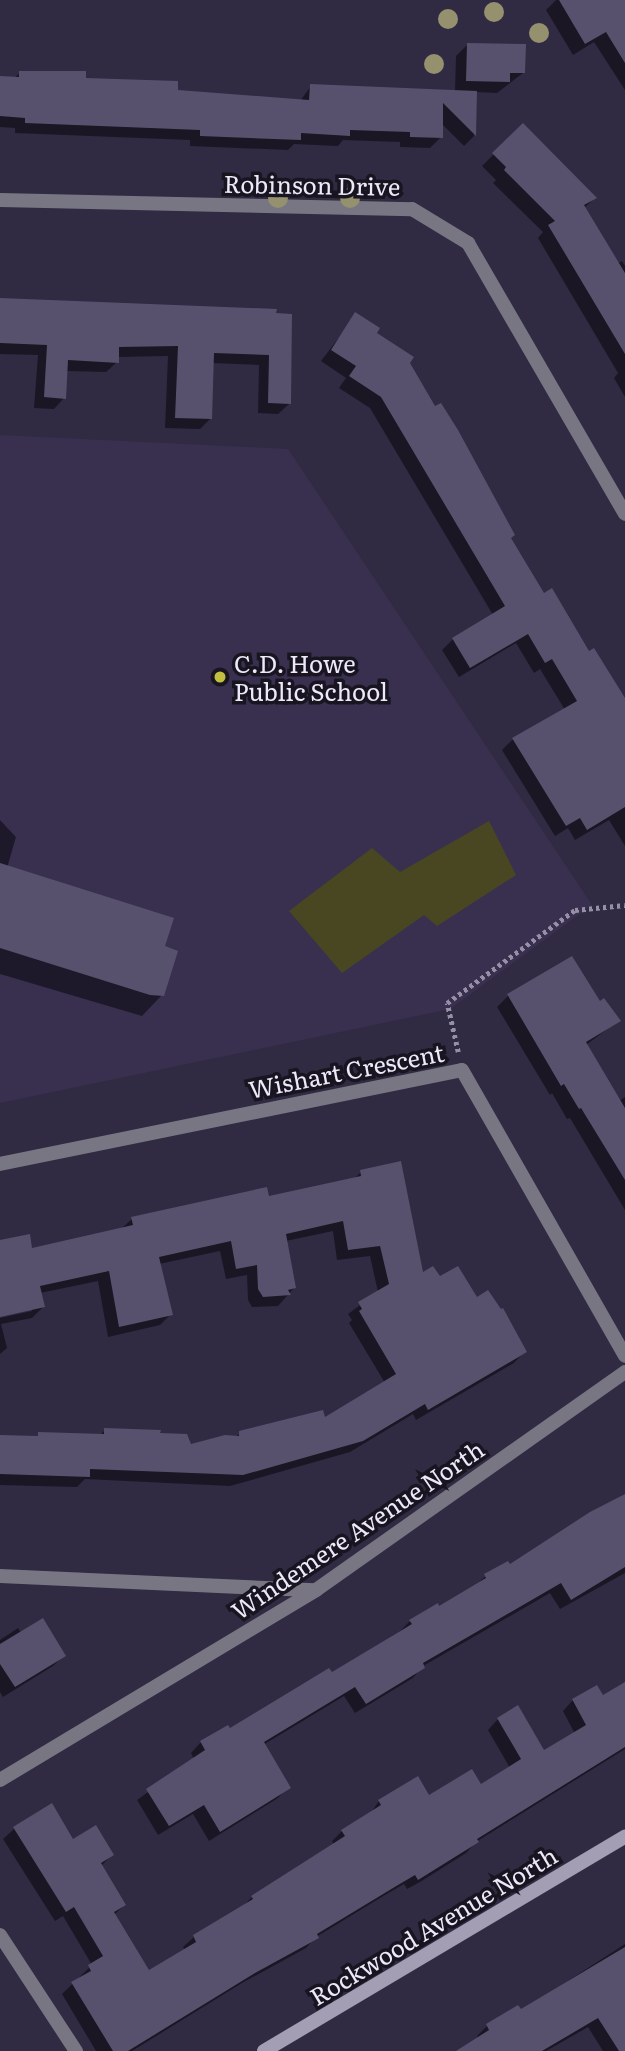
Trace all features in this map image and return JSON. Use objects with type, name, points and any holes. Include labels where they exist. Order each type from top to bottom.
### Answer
[{"type":"street","name":"Robinson Drive","points":[[0,200],[412,209],[468,243],[625,514]]},
{"type":"street","name":"Wishart Crescent","points":[[0,1164],[462,1070],[625,1356]]},
{"type":"street","name":"Windemere Avenue North","points":[[0,1780],[316,1590],[625,1372]]},
{"type":"street","points":[[0,1576],[316,1590]]},
{"type":"street","name":"Rockwood Avenue North","points":[[264,2051],[625,1838]]},
{"type":"street","points":[[0,1935],[76,2051]]},
{"type":"path","points":[[462,1070],[447,1003],[575,910],[625,905]]},
{"type":"shaded area","name":"C.D. Howe Public School","points":[[0,435],[288,449],[592,905],[450,1009],[0,1103]]},
{"type":"shaded area","points":[[489,821],[516,875],[437,926],[424,915],[342,973],[289,911],[372,848],[400,872]]},
{"type":"building","points":[[559,0],[625,0],[625,63],[606,32],[585,44]]},
{"type":"building","points":[[467,43],[526,44],[525,73],[510,73],[510,82],[466,81]]},
{"type":"building","points":[[19,71],[86,71],[86,78],[178,81],[178,90],[309,100],[310,84],[477,91],[476,136],[443,103],[443,138],[410,137],[410,132],[350,130],[350,136],[301,133],[301,140],[200,136],[200,130],[25,123],[25,118],[0,116],[0,76],[19,77]]},
{"type":"building","points":[[523,123],[597,198],[584,205],[625,273],[625,354],[548,225],[555,221],[504,170],[506,167],[492,153]]},
{"type":"building","points":[[0,298],[277,309],[276,313],[292,314],[291,404],[268,403],[269,355],[214,353],[212,419],[175,418],[178,346],[119,347],[119,363],[68,360],[66,399],[44,397],[47,345],[0,343]]},
{"type":"building","points":[[355,312],[380,328],[377,333],[414,357],[410,363],[435,406],[441,403],[458,430],[515,535],[511,538],[544,593],[552,588],[589,651],[594,648],[625,698],[625,807],[587,830],[580,818],[566,826],[512,738],[577,701],[552,659],[545,663],[528,634],[470,668],[452,638],[505,606],[381,397],[349,376],[356,366],[331,350]]},
{"type":"building","points":[[0,863],[174,918],[165,946],[178,951],[164,996],[150,995],[0,948]]},
{"type":"building","points":[[572,956],[600,1001],[604,998],[621,1021],[586,1042],[625,1108],[625,1180],[581,1108],[579,1109],[564,1084],[561,1086],[507,994]]},
{"type":"building","points":[[401,1161],[423,1272],[433,1266],[440,1276],[458,1266],[477,1297],[488,1290],[501,1309],[503,1308],[527,1352],[428,1410],[425,1404],[363,1441],[243,1475],[90,1469],[90,1477],[0,1474],[0,1435],[38,1436],[38,1432],[104,1434],[104,1428],[161,1430],[160,1433],[187,1434],[191,1444],[225,1435],[239,1436],[239,1431],[323,1410],[325,1417],[396,1374],[359,1311],[362,1309],[358,1302],[389,1284],[380,1246],[348,1250],[343,1221],[286,1234],[296,1288],[288,1290],[291,1295],[263,1297],[258,1289],[257,1265],[236,1269],[231,1241],[159,1257],[173,1315],[119,1327],[109,1271],[40,1286],[45,1307],[0,1317],[0,1240],[30,1234],[32,1248],[133,1225],[131,1217],[267,1187],[269,1196],[361,1176],[360,1170]]},
{"type":"building","points":[[625,1494],[625,1567],[571,1600],[561,1583],[423,1663],[425,1668],[366,1704],[355,1687],[264,1742],[291,1788],[220,1832],[204,1805],[169,1826],[146,1789],[205,1750],[200,1741],[228,1725],[230,1728],[329,1668],[332,1672],[412,1624],[409,1620],[486,1578],[484,1574],[508,1561],[510,1564],[590,1512]]},
{"type":"building","points":[[43,1618],[66,1656],[15,1687],[0,1664],[0,1644]]},
{"type":"building","points":[[625,1682],[625,1747],[477,1839],[479,1842],[418,1880],[415,1875],[398,1885],[317,1934],[319,1938],[255,1973],[128,2051],[113,2051],[71,1982],[91,1971],[88,1965],[103,1956],[74,1907],[66,1912],[13,1827],[52,1803],[73,1839],[96,1825],[114,1855],[101,1863],[126,1905],[114,1912],[149,1970],[196,1942],[193,1935],[253,1899],[251,1896],[345,1836],[341,1830],[381,1805],[378,1800],[418,1776],[429,1795],[472,1769],[481,1784],[521,1759],[497,1718],[518,1705],[544,1750],[586,1725],[572,1699],[597,1685],[603,1695]]},
{"type":"building","points":[[625,1947],[625,2051],[619,2051],[598,2018],[542,2051],[456,2051],[489,2030],[486,2024],[518,2005],[521,2009]]},
{"type":"place","name":"C.D. Howe Public School","points":[[220,677]]}]
